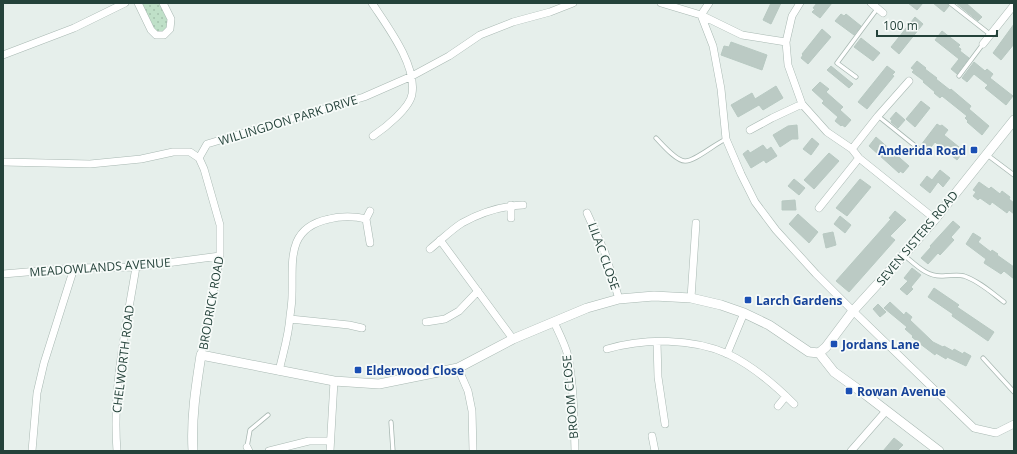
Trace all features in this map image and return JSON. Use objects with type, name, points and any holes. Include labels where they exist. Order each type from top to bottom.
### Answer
[{"type":"street","points":[[3,55],[74,28],[125,3]]},
{"type":"street","points":[[138,3],[151,30],[156,35],[164,35],[170,29],[171,19],[164,3]]},
{"type":"street","points":[[372,3],[406,59],[412,76],[412,95],[404,109],[389,125],[373,136]]},
{"type":"street","name":"WILLINGDON PARK DRIVE","points":[[199,158],[207,144],[364,97],[412,76],[449,56],[480,35],[513,22],[550,12],[573,3]]},
{"type":"street","points":[[661,3],[701,15],[742,35],[786,42]]},
{"type":"street","points":[[701,15],[709,3]]},
{"type":"street","points":[[800,3],[792,16],[786,42],[788,65],[802,104],[827,132],[852,149],[859,158],[935,219]]},
{"type":"street","points":[[871,3],[880,11]]},
{"type":"street","points":[[984,44],[1014,5]]},
{"type":"street","points":[[701,15],[713,46],[721,89],[726,139],[740,174],[755,202],[787,242],[816,274],[974,428],[996,433],[1014,424]]},
{"type":"street","points":[[852,149],[878,116],[909,81]]},
{"type":"street","points":[[750,130],[802,104]]},
{"type":"street","name":"SEVEN SISTERS ROAD","points":[[819,353],[826,347],[853,311],[935,219],[1014,120]]},
{"type":"street","points":[[3,162],[90,164],[141,159],[173,152],[190,152],[199,158]]},
{"type":"street","name":"BRODRICK ROAD","points":[[193,451],[192,432],[194,398],[220,256],[220,225],[204,169],[199,158]]},
{"type":"street","points":[[819,208],[859,158]]},
{"type":"street","points":[[511,205],[511,218]]},
{"type":"street","points":[[430,249],[461,224],[481,215],[511,205],[522,205]]},
{"type":"street","points":[[370,211],[366,219],[370,243]]},
{"type":"street","name":"LILAC CLOSE","points":[[588,213],[605,253],[619,299]]},
{"type":"street","points":[[280,371],[290,319],[292,294],[291,268],[293,252],[297,240],[306,230],[318,221],[333,218],[360,217],[366,219]]},
{"type":"street","points":[[691,298],[696,223]]},
{"type":"street","points":[[440,240],[513,339]]},
{"type":"street","name":"MEADOWLANDS AVENUE","points":[[3,274],[74,268],[136,267],[220,256]]},
{"type":"street","name":"CHELWORTH ROAD","points":[[117,451],[115,432],[116,401],[122,351],[136,267]]},
{"type":"street","points":[[32,451],[37,393],[44,363],[74,268]]},
{"type":"street","points":[[426,322],[445,319],[459,310],[478,291]]},
{"type":"street","points":[[201,355],[334,381],[379,384],[458,368],[513,339],[587,308],[619,299],[654,296],[691,298],[721,305],[744,313],[770,325],[810,352],[819,353],[834,372],[939,451]]},
{"type":"street","points":[[727,354],[744,313]]},
{"type":"street","points":[[349,325],[352,317]]},
{"type":"street","points":[[290,319],[349,325],[362,328]]},
{"type":"street","name":"BROOM CLOSE","points":[[554,322],[568,355],[572,386],[575,451]]},
{"type":"street","points":[[607,349],[641,341],[677,341],[727,354],[764,378],[794,404]]},
{"type":"street","points":[[657,342],[658,377],[665,424]]},
{"type":"street","points":[[458,368],[468,391],[472,411],[473,451]]},
{"type":"street","points":[[330,451],[334,381]]},
{"type":"street","points":[[778,406],[786,396]]},
{"type":"street","points":[[851,451],[886,411]]},
{"type":"street","points":[[652,436],[655,451]]},
{"type":"street","points":[[269,451],[309,441],[330,441]]},
{"type":"lane","points":[[950,3],[991,35]]},
{"type":"lane","points":[[856,77],[837,63],[880,11]]},
{"type":"lane","points":[[959,76],[984,44]]},
{"type":"lane","points":[[878,116],[924,153]]},
{"type":"lane","points":[[656,138],[678,158],[685,161],[692,160],[718,142],[726,139]]},
{"type":"lane","points":[[986,154],[1014,175]]},
{"type":"lane","points":[[904,255],[924,271],[936,276],[959,275],[972,279],[1004,302]]},
{"type":"lane","points":[[983,358],[1014,392]]},
{"type":"lane","points":[[248,449],[250,430],[268,415]]},
{"type":"lane","points":[[391,422],[392,451]]},
{"type":"green space","points":[[138,3],[163,3],[170,29],[156,35]]},
{"type":"building","points":[[771,3],[781,3],[771,24],[763,20]]},
{"type":"building","points":[[817,3],[832,3],[820,18],[812,12]]},
{"type":"building","points":[[908,3],[923,3],[917,10]]},
{"type":"building","points":[[933,3],[947,3],[949,6],[944,12]]},
{"type":"building","points":[[956,3],[966,3],[982,17],[978,21]]},
{"type":"building","points":[[841,14],[844,16],[846,14],[861,26],[854,35],[835,21]]},
{"type":"building","points":[[915,17],[923,24],[899,54],[891,47]]},
{"type":"building","points":[[1014,24],[1014,44],[1001,60],[993,53]]},
{"type":"building","points":[[822,29],[831,37],[808,64],[801,58],[803,55],[802,54]]},
{"type":"building","points":[[942,31],[960,45],[958,47],[961,49],[960,51],[969,58],[957,74],[951,69],[959,59],[935,40]]},
{"type":"building","points":[[861,38],[880,53],[873,61],[854,47]]},
{"type":"building","points":[[731,42],[767,55],[762,70],[721,55],[724,46],[729,47]]},
{"type":"building","points":[[917,61],[937,78],[936,79],[950,90],[951,89],[971,106],[969,109],[989,126],[982,135],[967,122],[968,121],[965,118],[967,116],[942,96],[940,98],[923,82],[924,81],[912,72],[914,70],[911,68]]},
{"type":"building","points":[[974,62],[985,71],[987,69],[993,74],[990,78],[1013,96],[1006,105],[985,88],[988,85],[974,74],[967,82],[962,78]]},
{"type":"building","points":[[831,66],[853,84],[849,88],[827,70]]},
{"type":"building","points":[[887,66],[895,72],[892,75],[894,76],[867,109],[858,102]]},
{"type":"building","points":[[820,82],[829,89],[826,92],[843,107],[840,110],[851,120],[845,127],[842,125],[841,126],[835,121],[838,117],[822,103],[824,101],[812,90]]},
{"type":"building","points":[[776,86],[783,98],[763,110],[759,105],[738,117],[731,105],[752,93],[755,99]]},
{"type":"building","points":[[921,101],[930,108],[915,127],[906,119]]},
{"type":"building","points":[[896,112],[905,120],[898,128],[891,122],[892,120],[890,119]]},
{"type":"building","points":[[937,124],[940,126],[942,125],[948,130],[944,135],[964,151],[957,160],[935,142],[928,151],[921,145]]},
{"type":"building","points":[[797,125],[798,139],[792,139],[780,147],[773,135],[788,126]]},
{"type":"building","points":[[876,137],[909,166],[903,173],[900,171],[899,173],[869,146]]},
{"type":"building","points":[[812,138],[819,144],[811,155],[803,149]]},
{"type":"building","points":[[763,145],[767,150],[771,147],[777,156],[766,163],[764,160],[751,168],[743,154],[748,150],[750,153]]},
{"type":"building","points":[[829,153],[839,161],[814,189],[804,180]]},
{"type":"building","points":[[940,170],[950,178],[943,187],[938,182],[930,193],[920,185],[927,176],[932,180]]},
{"type":"building","points":[[794,179],[805,188],[799,195],[788,186]]},
{"type":"building","points":[[860,179],[871,187],[847,216],[836,208]]},
{"type":"building","points":[[979,182],[989,189],[991,187],[1000,194],[1002,191],[1010,197],[1009,199],[1014,203],[1014,214],[1009,210],[1007,213],[992,202],[990,205],[980,198],[978,200],[973,196],[976,192],[973,190]]},
{"type":"building","points":[[795,200],[796,210],[782,210],[782,201]]},
{"type":"building","points":[[895,211],[906,220],[890,236],[895,240],[849,292],[836,281],[891,219],[889,218]]},
{"type":"building","points":[[798,214],[818,232],[809,243],[789,224]]},
{"type":"building","points":[[840,216],[851,225],[845,233],[834,224]]},
{"type":"building","points":[[953,221],[960,227],[951,237],[954,240],[940,255],[938,253],[928,264],[921,258]]},
{"type":"building","points":[[833,232],[836,245],[826,248],[823,234]]},
{"type":"building","points":[[973,233],[981,238],[978,242],[991,252],[992,250],[998,254],[997,255],[1014,267],[1014,279],[1004,271],[1001,274],[984,263],[986,259],[966,244]]},
{"type":"building","points":[[912,268],[921,275],[911,287],[913,289],[907,295],[900,289],[908,281],[904,278]]},
{"type":"building","points":[[934,288],[959,305],[957,307],[994,332],[988,341],[928,297]]},
{"type":"building","points":[[890,302],[904,315],[906,312],[912,317],[910,320],[933,342],[953,351],[954,349],[971,356],[966,366],[947,357],[946,359],[936,353],[935,355],[919,343],[905,329],[907,327],[884,308]]},
{"type":"building","points":[[878,304],[886,312],[880,317],[873,309]]},
{"type":"building","points":[[894,438],[903,445],[897,451],[883,451]]},
{"type":"place","name":"Anderida Road","points":[[974,150]]},
{"type":"place","name":"Larch Gardens","points":[[748,300]]},
{"type":"place","name":"Jordans Lane","points":[[834,344]]},
{"type":"place","name":"Elderwood Close","points":[[358,370]]},
{"type":"place","name":"Rowan Avenue","points":[[849,391]]}]
